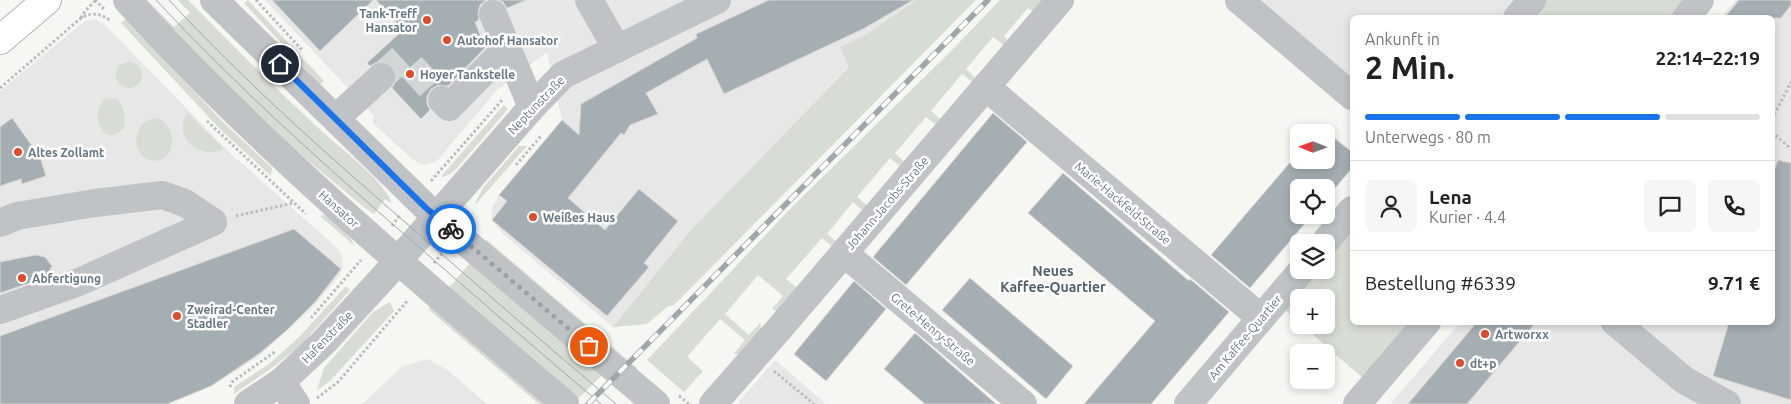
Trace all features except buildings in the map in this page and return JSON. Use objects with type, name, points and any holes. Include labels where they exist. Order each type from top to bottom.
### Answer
[{"type":"main road","points":[[0,40],[47,0]]},
{"type":"street","points":[[214,0],[416,198],[656,404]]},
{"type":"street","points":[[589,0],[617,49]]},
{"type":"street","name":"Neptunstraße","points":[[398,260],[446,225],[532,107],[563,75],[716,0]]},
{"type":"street","name":"Johann-Jacobs-Straße","points":[[713,404],[844,254],[1060,0]]},
{"type":"street","points":[[1239,0],[1350,94]]},
{"type":"street","points":[[1520,15],[1532,0]]},
{"type":"street","points":[[1688,15],[1700,0]]},
{"type":"street","name":"Hansator","points":[[119,11],[245,122],[369,252],[398,260],[414,290],[565,404]]},
{"type":"street","points":[[493,14],[532,107]]},
{"type":"street","points":[[442,100],[449,107],[507,48]]},
{"type":"street","points":[[336,118],[381,77]]},
{"type":"street","name":"Marie-Hackfeld-Straße","points":[[986,87],[1261,318]]},
{"type":"street","points":[[0,223],[17,216],[95,203],[162,195],[185,203],[213,222]]},
{"type":"street","points":[[1332,234],[1350,212]]},
{"type":"street","points":[[0,310],[79,282],[213,222]]},
{"type":"street","name":"Grete-Henry-Straße","points":[[844,254],[1023,404]]},
{"type":"street","name":"Hafenstraße","points":[[238,397],[281,382],[323,343],[398,260]]},
{"type":"street","name":"Am Kaffee-Quartier","points":[[1188,404],[1294,279]]},
{"type":"street","points":[[1358,404],[1424,325]]},
{"type":"street","points":[[1619,325],[1684,380],[1727,404]]},
{"type":"street","points":[[281,382],[304,402]]},
{"type":"path","points":[[81,18],[96,0]]},
{"type":"path","points":[[0,88],[81,18],[88,14],[119,11]]},
{"type":"path","points":[[1775,113],[1791,82]]},
{"type":"path","points":[[1775,135],[1791,149]]},
{"type":"path","points":[[309,319],[416,198]]},
{"type":"path","points":[[213,222],[294,203]]},
{"type":"path","points":[[304,402],[338,382],[414,290],[446,225]]},
{"type":"path","points":[[238,397],[232,382],[278,349]]},
{"type":"path","points":[[756,356],[814,404]]},
{"type":"shaded area","points":[[144,0],[147,0],[174,27],[190,13],[178,0],[188,0],[281,93],[367,170],[385,191],[391,201],[390,203],[385,199],[374,214],[365,208],[247,110]]},
{"type":"shaded area","points":[[248,0],[324,81],[320,85],[244,3]]},
{"type":"shaded area","points":[[265,0],[916,0],[865,35],[841,47],[849,67],[690,231],[613,327],[503,234],[492,220],[492,208],[499,195],[562,120],[547,52],[496,91],[436,162],[423,165],[412,159],[373,123],[374,116]]},
{"type":"shaded area","points":[[916,0],[976,0],[674,305],[667,307],[647,324],[613,327],[690,231],[849,67],[840,47],[865,35]]},
{"type":"shaded area","points":[[1000,0],[1046,0],[1035,13],[1028,8],[1004,36],[1010,42],[1006,47],[993,37],[966,69],[978,80],[975,84],[962,74],[931,111],[943,122],[939,127],[926,117],[895,153],[908,165],[903,169],[890,158],[857,197],[870,208],[865,213],[853,202],[827,234],[839,244],[835,249],[822,238],[786,279],[799,290],[780,313],[772,309],[783,296],[758,275],[725,314],[749,335],[760,323],[762,331],[744,354],[734,354],[745,340],[720,319],[687,357],[703,371],[684,392],[647,360],[793,206],[952,50]]},
{"type":"shaded area","points":[[1247,0],[1543,0],[1530,15],[1350,15],[1350,90]]},
{"type":"shaded area","points":[[1543,0],[1687,0],[1674,15],[1530,15]]},
{"type":"shaded area","points":[[1736,0],[1791,0],[1791,404],[1390,404],[1458,325],[1775,325],[1775,15],[1723,15]]},
{"type":"shaded area","points":[[126,18],[221,120],[272,168],[271,176],[219,128],[121,23]]},
{"type":"shaded area","points":[[94,19],[103,23],[229,152],[336,247],[342,256],[343,266],[340,275],[310,310],[259,356],[210,387],[169,404],[0,404],[0,91],[85,21]]},
{"type":"shaded area","points":[[129,62],[138,66],[142,75],[138,84],[129,88],[120,84],[116,75],[120,66]]},
{"type":"shaded area","points":[[105,98],[117,99],[123,109],[125,116],[124,128],[116,134],[110,135],[100,127],[98,112],[100,104]]},
{"type":"shaded area","points":[[504,105],[508,109],[458,167],[443,177],[442,175]]},
{"type":"shaded area","points":[[188,113],[224,149],[206,152],[198,149],[185,138],[183,122]]},
{"type":"shaded area","points":[[157,118],[168,127],[172,141],[167,155],[155,161],[143,157],[136,141],[138,130],[146,122]]},
{"type":"shaded area","points":[[519,146],[527,146],[476,204],[483,188]]},
{"type":"shaded area","points":[[327,214],[348,234],[355,246],[320,216]]},
{"type":"shaded area","points":[[1350,228],[1350,325],[1411,325],[1365,380],[1335,354],[1335,344],[1324,344],[1312,334],[1335,334],[1335,289],[1300,289],[1309,279],[1335,279],[1335,247]]},
{"type":"shaded area","points":[[487,240],[637,368],[633,373],[484,246]]},
{"type":"shaded area","points":[[471,262],[602,375],[577,400],[447,290]]},
{"type":"shaded area","points":[[346,286],[350,290],[302,344],[272,368],[234,394],[234,387],[269,364],[299,337]]},
{"type":"shaded area","points":[[390,302],[394,311],[329,382],[317,390],[324,368],[373,312]]},
{"type":"shaded area","points":[[1290,302],[1290,314],[1284,309]]},
{"type":"shaded area","points":[[432,305],[549,404],[539,404],[428,309]]},
{"type":"shaded area","points":[[428,359],[450,372],[487,404],[362,404],[403,366]]},
{"type":"shaded area","points":[[775,360],[826,404],[737,404]]},
{"type":"tunnel","points":[[381,77],[403,57],[442,100]]},
{"type":"tram line","points":[[156,0],[217,63],[313,154],[601,404]]},
{"type":"tram line","points":[[169,0],[226,59],[314,142],[616,404]]},
{"type":"railway","points":[[588,404],[988,0]]},
{"type":"way so far","points":[[451,229],[589,346]]},
{"type":"place","name":"Tank-Treff Hansator","points":[[427,20]]},
{"type":"place","name":"Autohof Hansator","points":[[447,40]]},
{"type":"place","name":"Hoyer Tankstelle","points":[[410,74]]},
{"type":"place","name":"Altes Zollamt","points":[[18,152]]},
{"type":"place","name":"Weißes Haus","points":[[533,217]]},
{"type":"place","name":"Abfertigung","points":[[22,278]]},
{"type":"place","name":"Zweirad-Center Stadler","points":[[177,316]]},
{"type":"place","name":"Artworxx","points":[[1485,334]]},
{"type":"place","name":"dt+p","points":[[1460,363]]},
{"type":"district","name":"Neues Kaffee-Quartier","points":[[1053,280]]},
{"type":"route","points":[[280,64],[426,208],[451,229]]}]
